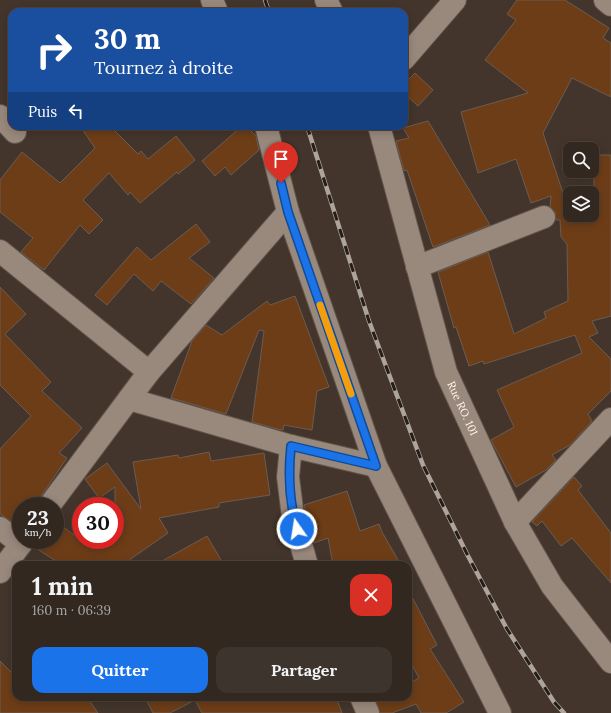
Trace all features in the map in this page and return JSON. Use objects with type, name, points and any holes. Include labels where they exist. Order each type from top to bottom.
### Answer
[{"type":"street","points":[[408,54],[455,0]]},
{"type":"street","points":[[605,0],[611,5]]},
{"type":"street","points":[[0,116],[8,125]]},
{"type":"street","points":[[267,130],[288,212],[376,466],[500,713]]},
{"type":"street","name":"Rue RO. 101","points":[[380,130],[446,372],[515,522],[552,586],[611,662]]},
{"type":"street","points":[[56,497],[150,372],[288,212]]},
{"type":"street","points":[[417,267],[544,217]]},
{"type":"street","points":[[0,252],[150,372]]},
{"type":"street","points":[[129,399],[291,446],[376,466]]},
{"type":"street","points":[[515,522],[611,419]]},
{"type":"street","points":[[291,446],[288,477],[294,517],[306,561]]},
{"type":"street","points":[[0,528],[12,536]]},
{"type":"street","points":[[0,572],[17,549]]},
{"type":"street","points":[[363,701],[368,713]]},
{"type":"building","points":[[517,0],[565,0],[609,28],[603,38],[611,43],[611,97],[572,78],[543,133],[563,193],[563,222],[599,222],[599,186],[594,186],[594,178],[599,178],[599,155],[611,155],[611,316],[592,321],[598,333],[589,337],[611,359],[611,391],[588,414],[592,421],[570,445],[552,455],[556,460],[546,470],[516,487],[491,440],[514,427],[497,390],[582,353],[575,335],[484,364],[483,361],[469,366],[456,327],[454,328],[438,272],[488,252],[514,334],[546,318],[544,312],[568,301],[567,244],[561,237],[560,220],[556,220],[555,212],[550,207],[551,196],[531,203],[516,159],[478,173],[461,112],[528,93],[485,60],[516,20],[507,14]]},
{"type":"building","points":[[415,73],[433,90],[418,106],[408,97],[408,80]]},
{"type":"building","points":[[428,121],[490,225],[433,247],[407,170],[404,171],[396,141],[409,138],[404,130],[408,130],[408,127]]},
{"type":"building","points":[[83,130],[114,130],[138,154],[141,151],[148,159],[176,136],[195,160],[178,174],[177,172],[140,203],[130,192],[128,195],[109,173],[83,200],[103,220],[89,234],[80,225],[44,270],[21,252],[33,238],[0,212],[0,180],[22,152],[60,183],[95,148]]},
{"type":"building","points":[[237,130],[250,130],[256,136],[259,150],[231,175],[225,167],[215,176],[202,161]]},
{"type":"building","points":[[196,224],[210,242],[189,258],[214,278],[191,304],[161,281],[153,291],[134,274],[107,305],[95,295],[137,247],[151,260]]},
{"type":"building","points":[[0,287],[26,314],[5,334],[51,382],[42,391],[82,428],[59,453],[67,458],[40,497],[12,497],[12,522],[0,514],[0,449],[31,416],[0,385]]},
{"type":"building","points":[[295,296],[329,387],[317,391],[312,430],[284,425],[283,430],[281,430],[252,422],[264,331],[259,330],[226,414],[171,398],[192,341],[206,325],[222,335],[267,301],[270,305]]},
{"type":"building","points":[[209,452],[211,461],[264,453],[270,495],[219,503],[219,507],[159,518],[168,533],[128,561],[56,561],[37,549],[64,549],[64,528],[72,533],[72,549],[124,549],[124,497],[115,497],[115,487],[98,497],[85,479],[107,463],[141,509],[133,462],[178,455],[179,458]]},
{"type":"building","points":[[574,477],[582,486],[578,490],[611,533],[611,583],[572,538],[561,546],[542,521],[537,526],[532,522]]},
{"type":"building","points":[[347,491],[360,531],[379,524],[399,561],[332,561],[328,538],[314,543],[304,505]]},
{"type":"building","points":[[207,536],[222,561],[162,561]]},
{"type":"building","points":[[412,597],[437,645],[430,649],[464,702],[446,713],[421,713],[416,704],[392,713],[380,713],[376,701],[412,701],[412,682],[419,678],[412,665]]},
{"type":"building","points":[[0,661],[12,673],[12,701],[90,701],[98,713],[0,713]]},
{"type":"building","points":[[147,701],[193,701],[170,713],[153,713]]},
{"type":"building","points":[[196,701],[338,701],[342,713],[202,713]]},
{"type":"railway","points":[[265,0],[268,8]]},
{"type":"railway","points":[[308,130],[369,321],[423,465],[468,556],[507,629],[554,702],[564,713]]},
{"type":"slow traffic","points":[[320,305],[351,394]]},
{"type":"route","points":[[281,183],[288,212],[376,466],[291,446],[288,477],[297,529]]}]
